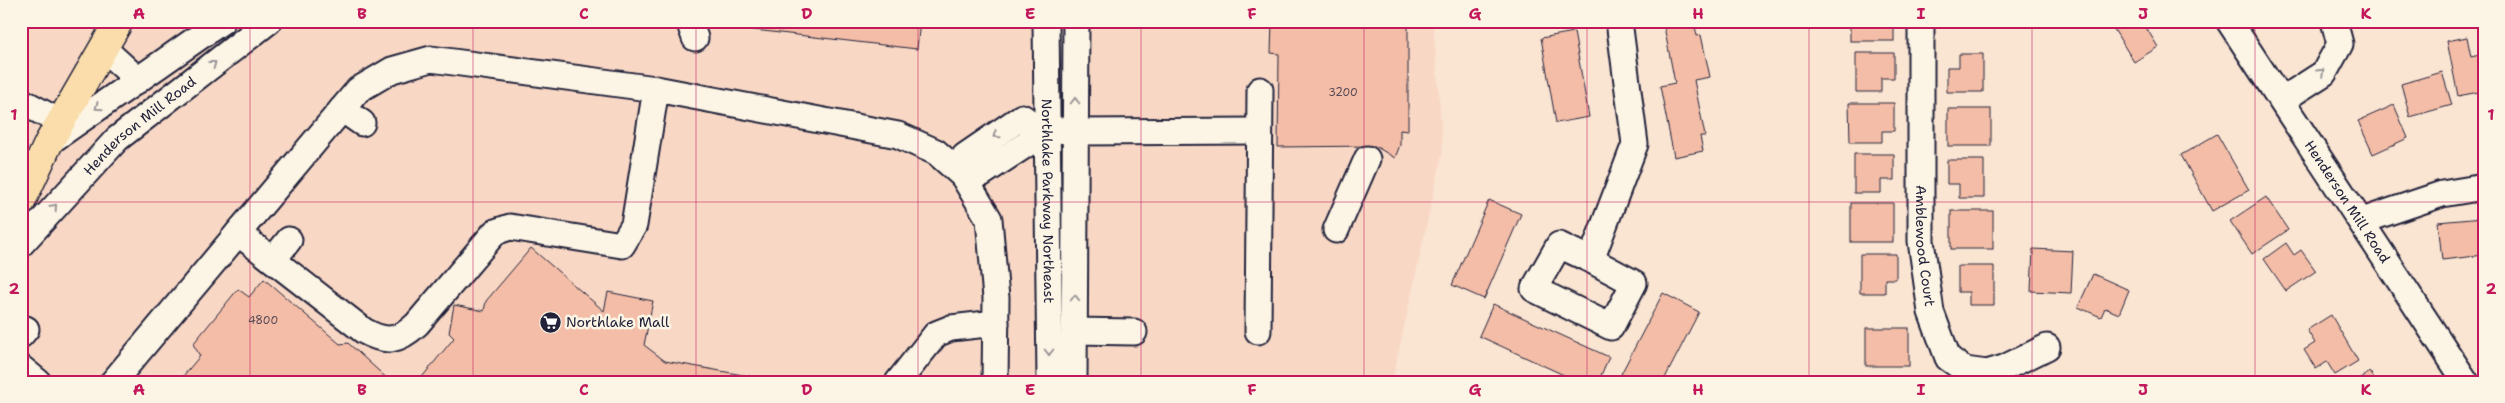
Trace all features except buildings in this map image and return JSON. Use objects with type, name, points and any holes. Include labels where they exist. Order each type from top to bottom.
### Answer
[{"type":"main road","points":[[21,202],[54,132],[119,21]]},
{"type":"main road","points":[[21,172],[54,132]]},
{"type":"street","points":[[21,101],[54,132],[138,80],[222,21]]},
{"type":"street","name":"Henderson Mill Road","points":[[21,244],[104,152],[124,134],[269,21]]},
{"type":"street","name":"Northlake Parkway Northeast","points":[[1046,21],[1042,128],[1050,382]]},
{"type":"street","name":"Northlake Parkway Northeast","points":[[1074,382],[1076,21]]},
{"type":"street","points":[[1591,260],[1636,144],[1619,21]]},
{"type":"street","name":"Amblewood Court","points":[[1922,21],[1921,241],[1931,312],[1948,358],[1958,376],[1987,373],[2004,368],[2047,347]]},
{"type":"street","name":"Henderson Mill Road","points":[[2229,21],[2466,382]]},
{"type":"street","points":[[2282,100],[2324,73],[2340,44],[2334,21]]},
{"type":"street","points":[[104,48],[138,80]]},
{"type":"street","points":[[113,382],[358,90],[392,70],[431,59],[656,88],[898,135],[936,152],[966,174],[989,219],[996,298],[995,382]]},
{"type":"street","points":[[238,234],[364,331],[380,339],[393,339],[406,334],[417,324],[495,232],[510,227],[622,245],[634,225],[656,88]]},
{"type":"street","points":[[1258,331],[1260,90]]},
{"type":"street","points":[[342,109],[362,123]]},
{"type":"street","points":[[966,174],[980,174],[1030,142],[1042,128],[1075,132],[1259,131]]},
{"type":"street","points":[[1336,230],[1367,160]]},
{"type":"street","points":[[2362,221],[2442,194],[2484,188]]},
{"type":"street","points":[[273,260],[289,240]]},
{"type":"street","points":[[898,382],[936,334],[951,328],[996,323]]},
{"type":"street","points":[[1075,331],[1134,332]]},
{"type":"street","points":[[21,368],[38,382]]},
{"type":"shaded area","points":[[21,21],[1433,21],[1443,150],[1392,382],[21,382]]},
{"type":"place","name":"Northlake Mall","points":[[550,322]]}]
